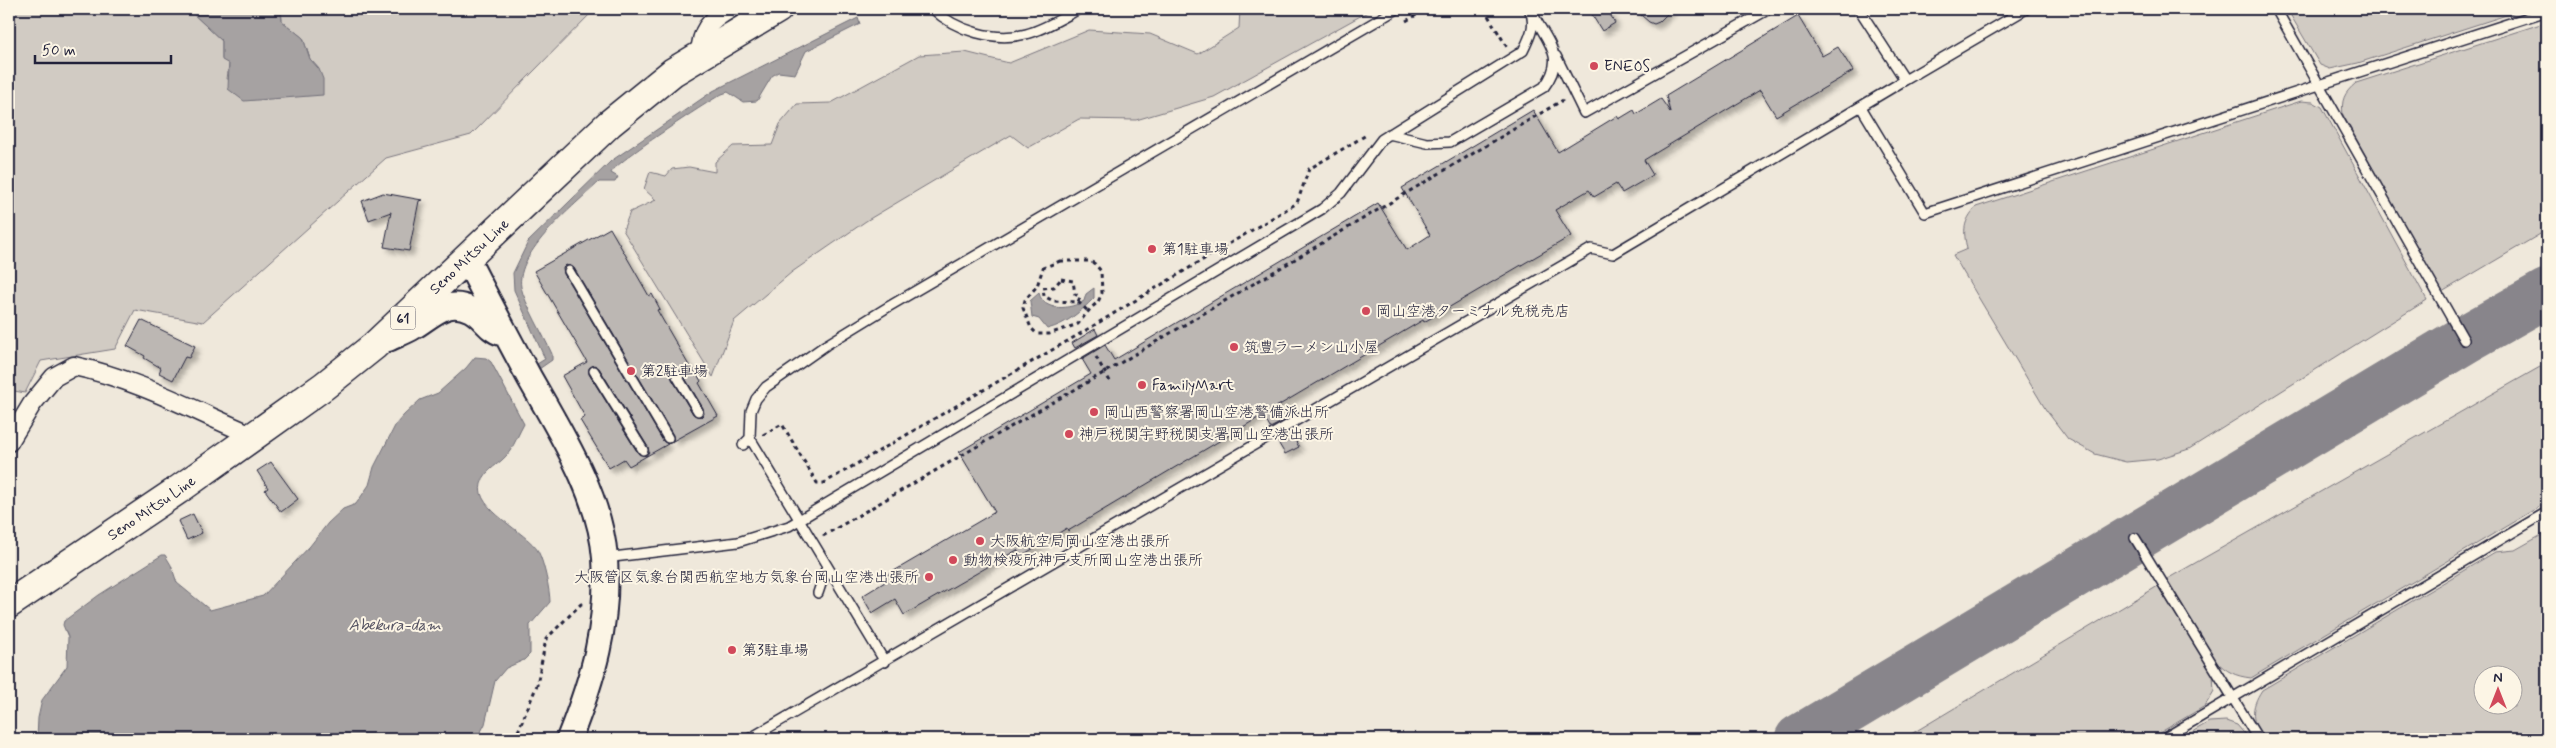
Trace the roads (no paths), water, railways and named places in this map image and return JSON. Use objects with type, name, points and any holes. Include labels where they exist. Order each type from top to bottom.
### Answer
[{"type":"main road","name":"Seno Mitsu Line","points":[[9,604],[324,386],[374,346],[608,124],[673,72],[778,9]]},
{"type":"street","points":[[700,55],[700,37],[715,18],[730,9]]},
{"type":"street","points":[[467,259],[552,417],[591,499],[605,558],[605,604],[600,650],[586,696],[569,739]]},
{"type":"street","points":[[374,346],[414,327],[433,311],[459,305],[472,310],[495,332],[506,334]]},
{"type":"street","points":[[9,442],[32,404],[54,377],[74,366],[102,372],[152,391],[254,436]]},
{"type":"lane","points":[[932,9],[950,22],[975,33],[1002,37],[1026,34],[1054,23],[1079,9]]},
{"type":"lane","points":[[885,662],[750,438],[751,411],[756,399],[766,387],[826,345],[1398,9]]},
{"type":"lane","points":[[1531,13],[1556,56],[1584,113],[1770,9]]},
{"type":"lane","points":[[1859,9],[1905,80]]},
{"type":"lane","points":[[749,739],[885,662],[1591,249],[1613,254],[2026,9]]},
{"type":"lane","points":[[2276,9],[2464,340]]},
{"type":"lane","points":[[1861,107],[1924,213],[2547,11]]},
{"type":"lane","points":[[605,558],[738,542],[776,532],[800,520],[1322,209],[1341,193],[1375,146],[1389,134],[1523,51],[1531,34],[1531,13]]},
{"type":"lane","points":[[1389,134],[1427,143],[1450,142],[1544,87],[1553,75],[1556,56]]},
{"type":"lane","points":[[569,271],[668,438]]},
{"type":"lane","points":[[594,371],[643,450]]},
{"type":"lane","points":[[677,376],[698,411]]},
{"type":"lane","points":[[744,445],[750,438]]},
{"type":"lane","points":[[2163,739],[2547,512]]},
{"type":"lane","points":[[2135,538],[2258,739]]},
{"type":"lane","points":[[818,593],[827,566]]},
{"type":"water","points":[[188,9],[281,9],[282,21],[303,38],[310,59],[319,69],[323,79],[323,95],[244,101],[228,89],[229,64],[222,60],[222,41]]},
{"type":"water","points":[[858,18],[860,24],[806,51],[795,74],[778,72],[772,76],[757,101],[743,102],[728,92],[722,94],[662,133],[616,167],[611,173],[618,177],[615,182],[599,182],[549,230],[527,259],[522,273],[521,287],[523,294],[552,354],[552,360],[539,369],[537,364],[545,359],[514,290],[513,273],[528,242],[611,161],[713,91]]},
{"type":"water","points":[[1094,288],[1094,298],[1078,313],[1061,324],[1047,329],[1039,319],[1032,317],[1030,301],[1039,293],[1046,304],[1065,307],[1084,301],[1086,294]]},
{"type":"water","name":"Abekura-dam","points":[[475,357],[486,358],[491,362],[524,424],[510,451],[483,478],[481,493],[485,502],[493,511],[538,551],[546,576],[550,602],[530,625],[530,654],[524,660],[506,668],[495,681],[485,724],[477,739],[37,739],[38,718],[42,700],[67,666],[68,637],[63,625],[64,621],[99,595],[162,555],[165,555],[171,565],[177,583],[210,610],[263,596],[310,546],[328,523],[343,509],[356,504],[369,485],[374,467],[396,424],[420,400],[438,393],[466,368]]},
{"type":"place","name":"ENEOS","points":[[1594,66]]},
{"type":"place","name":"第1駐車場","points":[[1152,249]]},
{"type":"place","name":"岡山空港ターミナル免税売店","points":[[1366,311]]},
{"type":"place","name":"筑豊ラーメン山小屋","points":[[1234,347]]},
{"type":"place","name":"第2駐車場","points":[[631,371]]},
{"type":"place","name":"FamilyMart","points":[[1142,385]]},
{"type":"place","name":"岡山西警察署岡山空港警備派出所","points":[[1094,412]]},
{"type":"place","name":"神戸税関宇野税関支署岡山空港出張所","points":[[1069,434]]},
{"type":"place","name":"大阪航空局岡山空港出張所","points":[[980,541]]},
{"type":"place","name":"動物検疫所神戸支所岡山空港出張所","points":[[953,560]]},
{"type":"place","name":"大阪管区気象台関西航空地方気象台岡山空港出張所","points":[[929,577]]},
{"type":"place","name":"第3駐車場","points":[[732,650]]}]
